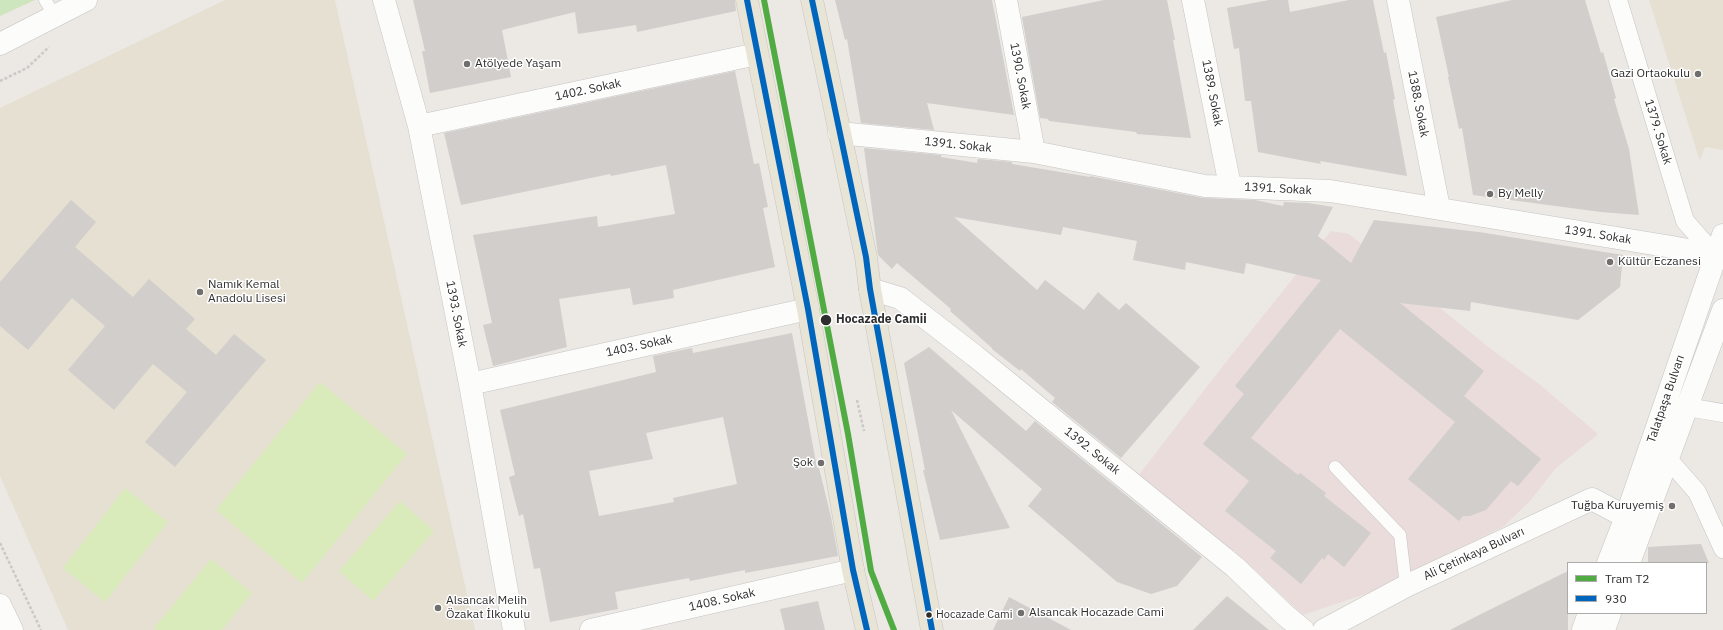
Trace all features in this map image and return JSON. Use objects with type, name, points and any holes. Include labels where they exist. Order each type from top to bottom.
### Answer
[{"type":"main road","points":[[747,0],[808,309],[853,570],[867,630]]},
{"type":"main road","points":[[812,0],[866,257],[870,289],[932,630]]},
{"type":"street","points":[[0,44],[50,8],[86,0]]},
{"type":"street","name":"1393. Sokak","points":[[384,0],[419,126],[470,384],[514,630]]},
{"type":"street","name":"1390. Sokak","points":[[1006,0],[1034,152]]},
{"type":"street","name":"1389. Sokak","points":[[1193,0],[1230,186]]},
{"type":"street","name":"1388. Sokak","points":[[1398,0],[1439,208]]},
{"type":"street","name":"1379. Sokak","points":[[1618,0],[1686,221],[1715,256]]},
{"type":"street","name":"1402. Sokak","points":[[419,126],[757,54]]},
{"type":"street","name":"1391. Sokak","points":[[839,133],[1034,152],[1205,186],[1330,191],[1672,247],[1715,256]]},
{"type":"street","name":"Talatpaşa Bulvarı","points":[[1608,562],[1626,517],[1723,235]]},
{"type":"street","name":"1392. Sokak","points":[[870,289],[900,298],[975,356],[1236,567],[1285,615],[1303,630]]},
{"type":"street","name":"1403. Sokak","points":[[470,384],[808,309]]},
{"type":"street","name":"Talatpaşa Bulvarı","points":[[1629,562],[1723,310]]},
{"type":"street","points":[[1688,407],[1723,412]]},
{"type":"street","points":[[1668,459],[1697,492],[1723,549]]},
{"type":"street","name":"Ali Çetinkaya Bulvarı","points":[[1324,630],[1406,586],[1592,499],[1626,517]]},
{"type":"street","name":"1408. Sokak","points":[[591,630],[853,570]]},
{"type":"street","points":[[0,605],[12,630]]},
{"type":"street","points":[[1583,630],[1589,614]]},
{"type":"street","points":[[1604,630],[1610,614]]},
{"type":"lane","points":[[1335,466],[1400,535],[1406,586]]},
{"type":"path","points":[[0,81],[27,68],[50,46]]},
{"type":"path","points":[[857,400],[864,431]]},
{"type":"path","points":[[0,543],[41,630]]},
{"type":"shaded area","name":"Namık Kemal Anadolu Lisesi","points":[[225,0],[335,0],[475,630],[68,630],[0,476],[0,108]]},
{"type":"shaded area","name":"Gazi Ortaokulu","points":[[1649,0],[1723,0],[1723,150],[1705,147],[1700,161]]},
{"type":"shaded area","points":[[1331,231],[1349,234],[1492,350],[1539,384],[1598,434],[1555,469],[1530,501],[1504,526],[1377,590],[1303,615],[1236,552],[1135,480],[1219,371]]},
{"type":"green space","points":[[0,0],[35,0],[0,16]]},
{"type":"green space","points":[[320,382],[407,454],[302,583],[216,510]]},
{"type":"green space","points":[[125,488],[168,522],[105,602],[63,568]]},
{"type":"green space","points":[[400,501],[434,531],[373,601],[339,571]]},
{"type":"green space","points":[[211,559],[252,593],[222,630],[156,630],[154,628]]},
{"type":"building","points":[[413,0],[735,0],[736,11],[637,32],[636,25],[578,34],[575,12],[502,30],[511,77],[430,93],[422,51],[425,51]]},
{"type":"building","points":[[835,0],[992,0],[1014,115],[927,103],[934,130],[861,123],[847,39],[845,40]]},
{"type":"building","points":[[1104,0],[1167,0],[1191,138],[1137,134],[1136,132],[1049,121],[1048,119],[1040,118],[1022,17]]},
{"type":"building","points":[[1269,0],[1288,0],[1290,12],[1349,0],[1373,0],[1384,53],[1386,52],[1407,176],[1320,161],[1321,164],[1258,152],[1251,101],[1245,101],[1239,48],[1234,49],[1227,8]]},
{"type":"building","points":[[1512,0],[1585,0],[1601,53],[1603,52],[1616,98],[1614,99],[1629,149],[1639,215],[1601,212],[1473,195],[1462,128],[1459,129],[1436,17]]},
{"type":"building","points":[[735,71],[754,164],[759,163],[768,207],[763,208],[775,267],[673,290],[674,298],[633,305],[630,288],[559,299],[567,347],[493,366],[483,325],[492,323],[473,235],[597,216],[598,227],[675,214],[666,165],[611,176],[610,174],[461,205],[444,133]]},
{"type":"building","points":[[864,148],[941,155],[941,157],[977,163],[978,159],[1012,162],[1012,164],[1090,176],[1203,198],[1255,200],[1283,206],[1284,202],[1308,203],[1333,207],[1318,236],[1351,263],[1374,220],[1479,232],[1623,255],[1620,287],[1578,320],[1471,302],[1470,311],[1400,303],[1484,371],[1464,396],[1541,459],[1518,486],[1511,481],[1486,510],[1470,516],[1463,516],[1459,521],[1408,479],[1455,422],[1340,329],[1251,438],[1298,475],[1300,473],[1326,493],[1324,496],[1371,533],[1344,567],[1328,554],[1324,560],[1322,558],[1301,584],[1270,558],[1276,551],[1225,511],[1249,481],[1203,444],[1244,394],[1235,386],[1321,280],[1246,263],[1244,274],[1186,262],[1185,270],[1133,260],[1137,241],[1063,227],[1061,235],[954,217],[1037,290],[1045,280],[1084,310],[1098,292],[1119,310],[1126,303],[1200,367],[1121,458],[1052,402],[1055,398],[1021,369],[1020,371],[992,349],[950,311],[951,309],[897,263],[892,269],[878,255]]},
{"type":"building","name":"Namık Kemal Anadolu Lisesi","points":[[71,200],[96,222],[75,247],[133,297],[149,279],[195,319],[186,329],[216,355],[234,334],[266,360],[175,467],[145,442],[187,392],[153,364],[114,410],[68,370],[105,326],[72,298],[28,350],[0,326],[0,282]]},
{"type":"building","points":[[792,333],[817,468],[819,468],[831,517],[838,556],[745,573],[745,570],[690,581],[689,578],[615,592],[618,609],[550,622],[540,568],[534,569],[523,514],[519,516],[509,477],[515,475],[500,410],[656,372],[653,356],[692,348],[693,353]],"holes":[[[723,417],[737,484],[673,498],[674,502],[599,516],[589,471],[653,459],[646,433]]]},
{"type":"building","points":[[929,347],[1026,431],[1035,421],[1202,557],[1177,586],[1151,594],[1117,582],[1028,506],[1042,489],[951,410],[1010,528],[940,540],[923,470],[925,470],[904,363]]},
{"type":"building","points":[[1701,544],[1709,563],[1648,562],[1648,547]]},
{"type":"building","points":[[1567,571],[1568,630],[1450,630]]},
{"type":"building","points":[[1227,596],[1269,630],[1193,630]]},
{"type":"building","name":"Alsancak Hocazade Cami","points":[[1009,597],[1071,630],[993,630]]},
{"type":"building","points":[[818,601],[825,630],[785,630],[780,609]]},
{"type":"tram line","name":"T2","points":[[764,0],[848,434],[871,571],[894,630]]},
{"type":"transit line","name":"930","points":[[747,0],[808,309],[853,570],[867,630]]},
{"type":"transit line","name":"930","points":[[812,0],[866,257],[870,289],[932,630]]},
{"type":"place","name":"Atölyede Yaşam","points":[[467,64]]},
{"type":"place","name":"Gazi Ortaokulu","points":[[1698,74]]},
{"type":"place","name":"By Melly","points":[[1490,194]]},
{"type":"place","name":"Kültür Eczanesi","points":[[1610,262]]},
{"type":"place","name":"Namık Kemal Anadolu Lisesi","points":[[200,292]]},
{"type":"place","name":"Hocazade Camii","points":[[826,320]]},
{"type":"place","name":"Şok","points":[[821,463]]},
{"type":"place","name":"Tuğba Kuruyemiş","points":[[1672,506]]},
{"type":"place","name":"Alsancak Melih Özakat İlkokulu","points":[[438,608]]},
{"type":"place","name":"Alsancak Hocazade Cami","points":[[1021,613]]},
{"type":"place","name":"Hocazade Cami","points":[[929,615]]}]
